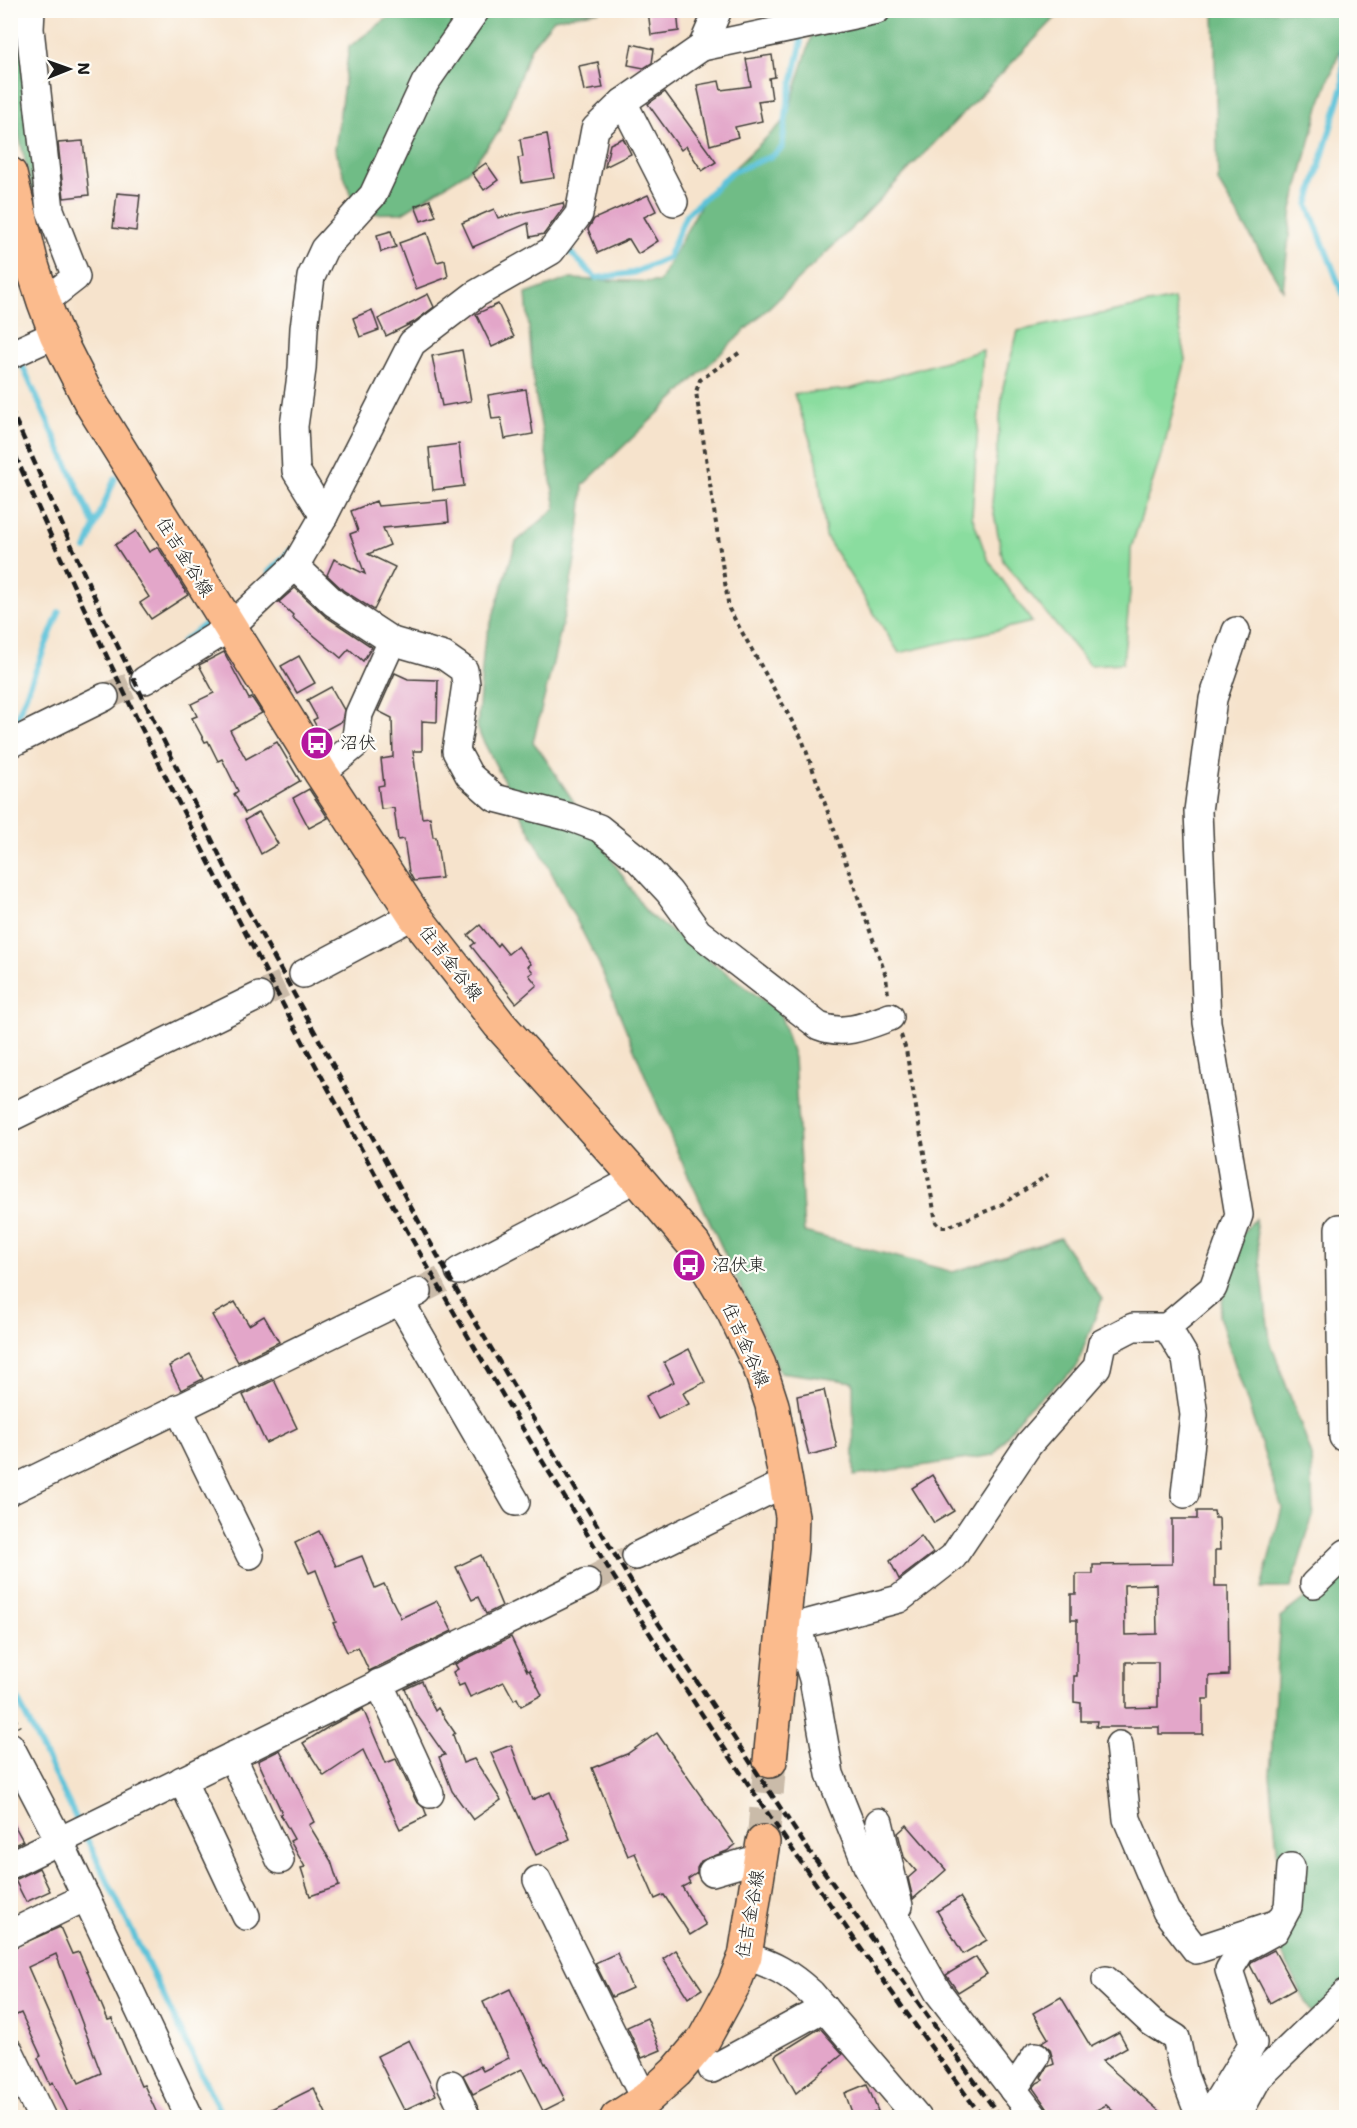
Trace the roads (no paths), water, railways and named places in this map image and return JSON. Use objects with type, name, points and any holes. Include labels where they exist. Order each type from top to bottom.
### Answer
[{"type":"main road","name":"住吉金谷線","points":[[10,174],[32,265],[57,334],[92,405],[229,628],[414,915],[499,1024],[694,1245],[733,1311],[759,1365],[772,1405],[792,1516],[790,1625],[770,1761]]},
{"type":"main road","name":"住吉金谷線","points":[[617,2118],[645,2100],[676,2072],[704,2039],[734,1984],[745,1956],[762,1850]]},
{"type":"street","points":[[31,10],[30,29],[50,210],[76,277],[44,302]]},
{"type":"street","points":[[324,516],[296,471],[294,426],[311,277],[324,249],[373,195],[425,83],[476,10]]},
{"type":"street","points":[[702,47],[718,10]]},
{"type":"street","points":[[145,680],[229,628],[295,566],[324,516],[412,343],[476,294],[551,251],[579,214],[595,129],[623,102],[702,47],[877,10]]},
{"type":"street","points":[[623,102],[674,202]]},
{"type":"street","points":[[15,353],[57,334]]},
{"type":"street","points":[[295,566],[334,603],[392,641],[444,656],[464,670],[466,684],[456,751],[469,775],[495,798],[569,817],[598,828],[639,860],[669,892],[698,932],[819,1026],[832,1031],[854,1030],[890,1017]]},
{"type":"street","points":[[1035,2118],[938,1992],[867,1866],[830,1774],[813,1679],[790,1625],[899,1599],[953,1557],[1029,1444],[1097,1367],[1102,1343],[1133,1327],[1167,1327],[1213,1288],[1239,1215],[1207,1022],[1198,811],[1213,699],[1236,632]]},
{"type":"street","points":[[321,773],[355,745],[359,714],[392,641]]},
{"type":"street","points":[[10,744],[105,697]]},
{"type":"street","points":[[303,974],[414,915]]},
{"type":"street","points":[[10,1118],[259,996]]},
{"type":"street","points":[[459,1271],[637,1178]]},
{"type":"street","points":[[1347,1228],[1339,1228],[1343,1437],[1347,1437]]},
{"type":"street","points":[[10,1491],[409,1296],[516,1502]]},
{"type":"street","points":[[1167,1327],[1186,1359],[1194,1415],[1185,1494]]},
{"type":"street","points":[[178,1408],[250,1555]]},
{"type":"street","points":[[636,1556],[787,1482]]},
{"type":"street","points":[[1314,1584],[1347,1553]]},
{"type":"street","points":[[10,1865],[587,1582]]},
{"type":"street","points":[[379,1683],[430,1794]]},
{"type":"street","points":[[1119,1745],[1127,1819],[1166,1911],[1196,1950],[1278,1923]]},
{"type":"street","points":[[10,1746],[73,1833],[86,1897],[190,2118]]},
{"type":"street","points":[[232,1755],[280,1860]]},
{"type":"street","points":[[182,1780],[246,1916]]},
{"type":"street","points":[[879,1822],[899,1906],[893,1913]]},
{"type":"street","points":[[712,1872],[762,1850]]},
{"type":"street","points":[[1106,1980],[1151,2022],[1176,2038],[1184,2076],[1195,2104],[1207,2117],[1253,2043],[1229,1970],[1242,1949],[1275,1931],[1288,1907],[1291,1867]]},
{"type":"street","points":[[537,1880],[645,2100]]},
{"type":"street","points":[[10,1934],[86,1897]]},
{"type":"street","points":[[745,1956],[770,1963],[794,1977],[812,1993],[918,2118]]},
{"type":"street","points":[[1236,2118],[1258,2078],[1347,1993]]},
{"type":"street","points":[[712,2068],[824,2008]]},
{"type":"street","points":[[10,2052],[42,2118]]},
{"type":"street","points":[[1012,2090],[1036,2056]]},
{"type":"street","points":[[451,2084],[467,2118]]},
{"type":"waterway","points":[[1343,10],[1343,86],[1308,205],[1346,302]]},
{"type":"waterway","points":[[569,251],[596,278],[633,273],[668,258],[686,215],[732,172],[772,156],[782,148],[788,101],[801,45],[800,34]]},
{"type":"waterway","points":[[19,358],[95,526],[86,549]]},
{"type":"waterway","points":[[95,526],[115,478]]},
{"type":"waterway","points":[[269,572],[291,550]]},
{"type":"waterway","points":[[10,723],[16,720],[59,612]]},
{"type":"waterway","points":[[182,642],[213,619]]},
{"type":"waterway","points":[[10,1684],[79,1824]]},
{"type":"waterway","points":[[85,1835],[223,2118]]},
{"type":"tunnel","points":[[105,697],[145,680]]},
{"type":"tunnel","points":[[259,996],[303,974]]},
{"type":"tunnel","points":[[418,1292],[459,1271]]},
{"type":"tunnel","points":[[587,1582],[636,1556]]},
{"type":"tunnel","points":[[763,1842],[770,1761]]},
{"type":"railway","points":[[10,408],[104,618],[232,881],[458,1293],[633,1585],[805,1845],[1001,2118]]},
{"type":"railway","points":[[10,443],[70,579],[201,846],[269,978],[431,1273],[604,1562],[695,1703],[884,1982],[983,2118]]},
{"type":"place","name":"沼伏","points":[[317,743]]},
{"type":"place","name":"沼伏東","points":[[689,1265]]}]
